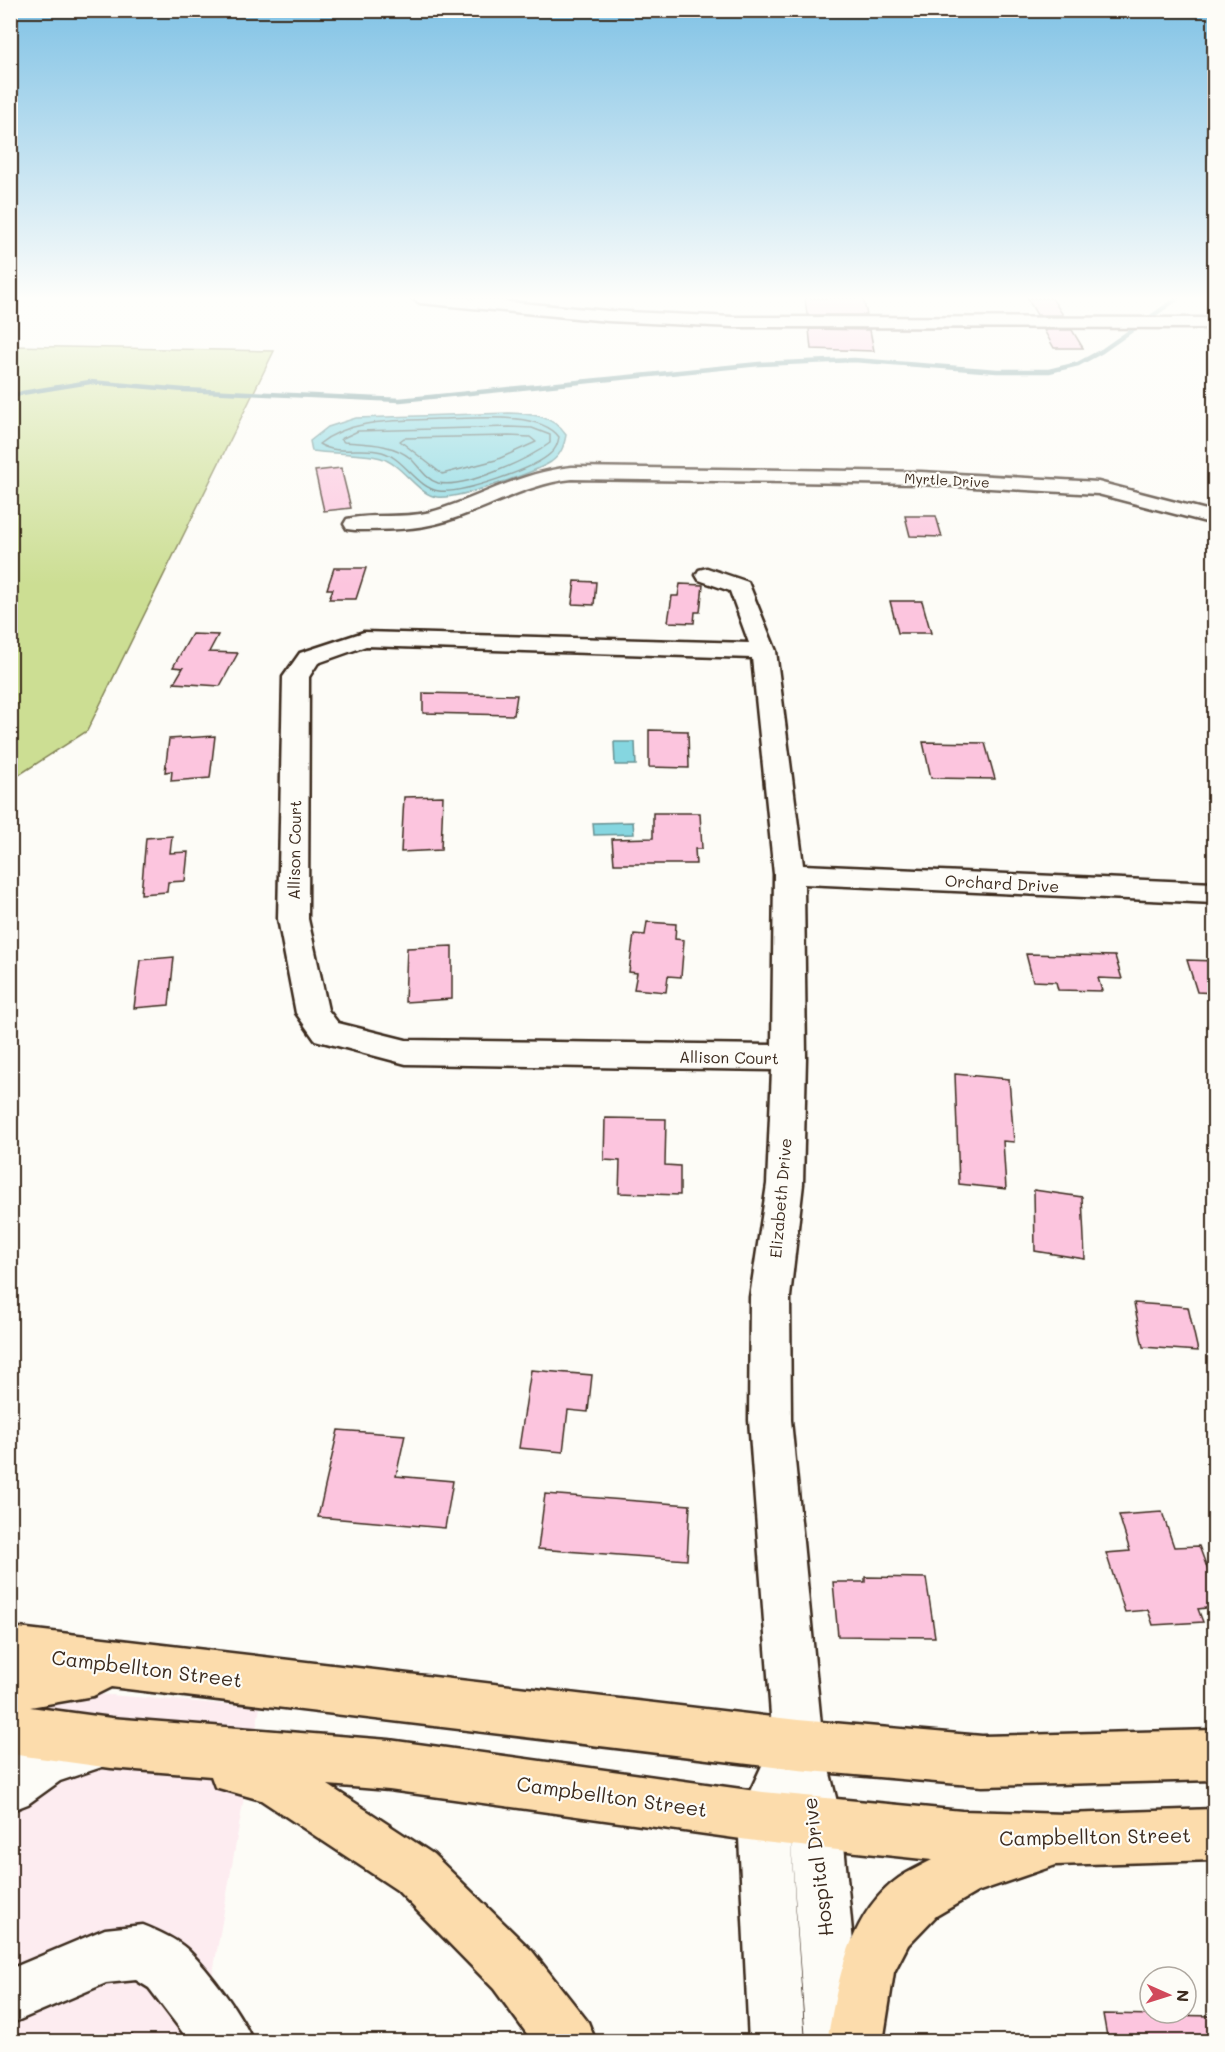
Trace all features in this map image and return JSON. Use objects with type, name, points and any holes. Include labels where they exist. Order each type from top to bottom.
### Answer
[{"type":"main road","name":"Campbellton Street","points":[[10,1651],[798,1745],[982,1761],[1215,1755]]},
{"type":"main road","points":[[10,1687],[66,1675],[142,1667]]},
{"type":"main road","name":"Campbellton Street","points":[[10,1729],[111,1743],[389,1765],[763,1817],[962,1836],[1065,1840],[1215,1835]]},
{"type":"main road","points":[[111,1743],[271,1777],[415,1872],[513,1970],[568,2042]]},
{"type":"main road","points":[[855,2042],[868,1967],[889,1926],[917,1897],[966,1869],[1065,1840]]},
{"type":"street","name":"Myrtle Drive","points":[[355,524],[421,520],[445,514],[524,481],[546,475],[921,478],[1098,488],[1215,518]]},
{"type":"street","name":"Elizabeth Drive","points":[[707,575],[740,587],[764,651],[789,874],[789,1058],[785,1184],[770,1297],[770,1420],[798,1745]]},
{"type":"street","name":"Allison Court","points":[[764,651],[364,639],[309,658],[296,677],[293,919],[312,1012],[327,1032],[406,1052],[789,1058]]},
{"type":"street","name":"Orchard Drive","points":[[789,874],[1215,893]]},
{"type":"street","points":[[10,1786],[26,1770],[67,1753],[111,1743]]},
{"type":"street","name":"Hospital Drive","points":[[777,2042],[763,1817],[798,1745]]},
{"type":"street","name":"Hospital Drive","points":[[798,1745],[816,1822],[834,2042]]},
{"type":"street","points":[[10,1997],[105,1956],[143,1952],[168,1969],[225,2042]]},
{"type":"shaded area","points":[[10,1687],[260,1707],[201,2041],[11,2041]]},
{"type":"green space","points":[[11,394],[253,394],[87,731],[11,780]]},
{"type":"water","points":[[509,413],[533,415],[555,423],[566,435],[560,453],[551,462],[528,473],[495,485],[447,497],[437,497],[423,491],[396,467],[381,458],[312,451],[310,441],[328,427],[356,418]]},
{"type":"water","points":[[614,742],[635,742],[636,765],[615,765]]},
{"type":"water","points":[[633,822],[634,834],[594,835],[593,823]]},
{"type":"building","points":[[341,468],[351,508],[324,511],[315,471]]},
{"type":"building","points":[[905,516],[936,516],[942,537],[910,536]]},
{"type":"building","points":[[334,568],[366,568],[356,599],[329,599],[333,589],[327,589]]},
{"type":"building","points":[[575,581],[596,582],[594,605],[572,604]]},
{"type":"building","points":[[680,584],[703,585],[700,612],[695,612],[694,623],[668,622],[672,596],[678,596]]},
{"type":"building","points":[[890,601],[922,601],[931,633],[898,633]]},
{"type":"building","points":[[192,634],[218,635],[209,652],[238,653],[220,686],[174,683],[183,668],[173,667]]},
{"type":"building","points":[[423,693],[517,695],[514,715],[423,713]]},
{"type":"building","points":[[649,730],[688,731],[689,768],[649,767]]},
{"type":"building","points":[[215,736],[210,778],[171,781],[172,771],[165,772],[169,739]]},
{"type":"building","points":[[923,742],[985,743],[995,779],[931,778]]},
{"type":"building","points":[[443,796],[441,850],[401,852],[404,797]]},
{"type":"building","points":[[653,813],[700,813],[702,849],[695,849],[696,864],[614,864],[612,839],[653,838]]},
{"type":"building","points":[[172,836],[170,853],[188,852],[185,881],[168,882],[167,892],[141,894],[146,838]]},
{"type":"building","points":[[647,922],[676,924],[675,939],[684,940],[681,977],[668,976],[666,992],[634,989],[637,973],[629,972],[634,934],[645,935]]},
{"type":"building","points":[[452,946],[452,999],[405,1002],[407,948]]},
{"type":"building","points":[[1026,954],[1115,956],[1122,979],[1098,978],[1102,991],[1058,990],[1056,982],[1033,981]]},
{"type":"building","points":[[174,957],[169,1005],[134,1008],[140,960]]},
{"type":"building","points":[[1187,960],[1215,961],[1215,993],[1197,992]]},
{"type":"building","points":[[955,1074],[1009,1079],[1014,1142],[1003,1141],[1006,1189],[959,1184]]},
{"type":"building","points":[[605,1118],[666,1119],[665,1165],[680,1166],[680,1195],[619,1193],[620,1161],[604,1160]]},
{"type":"building","points":[[1034,1190],[1082,1197],[1085,1259],[1035,1251]]},
{"type":"building","points":[[1134,1303],[1188,1307],[1198,1351],[1143,1347]]},
{"type":"building","points":[[531,1370],[592,1375],[588,1412],[568,1410],[563,1452],[519,1448]]},
{"type":"building","points":[[338,1430],[405,1435],[396,1476],[453,1481],[445,1528],[318,1517]]},
{"type":"building","points":[[545,1494],[690,1505],[687,1560],[538,1549]]},
{"type":"building","points":[[1162,1512],[1174,1547],[1199,1546],[1215,1589],[1215,1607],[1198,1609],[1203,1622],[1153,1625],[1148,1610],[1125,1612],[1106,1553],[1130,1551],[1119,1515]]},
{"type":"building","points":[[865,1577],[926,1578],[935,1637],[838,1636],[833,1582],[865,1582]]},
{"type":"building","points":[[1103,2014],[1138,2015],[1138,2025],[1198,2025],[1198,2016],[1215,2016],[1215,2042],[1108,2042]]},
{"type":"waterway","points":[[10,398],[20,394]]},
{"type":"waterway","points":[[265,394],[400,400],[462,394]]}]
